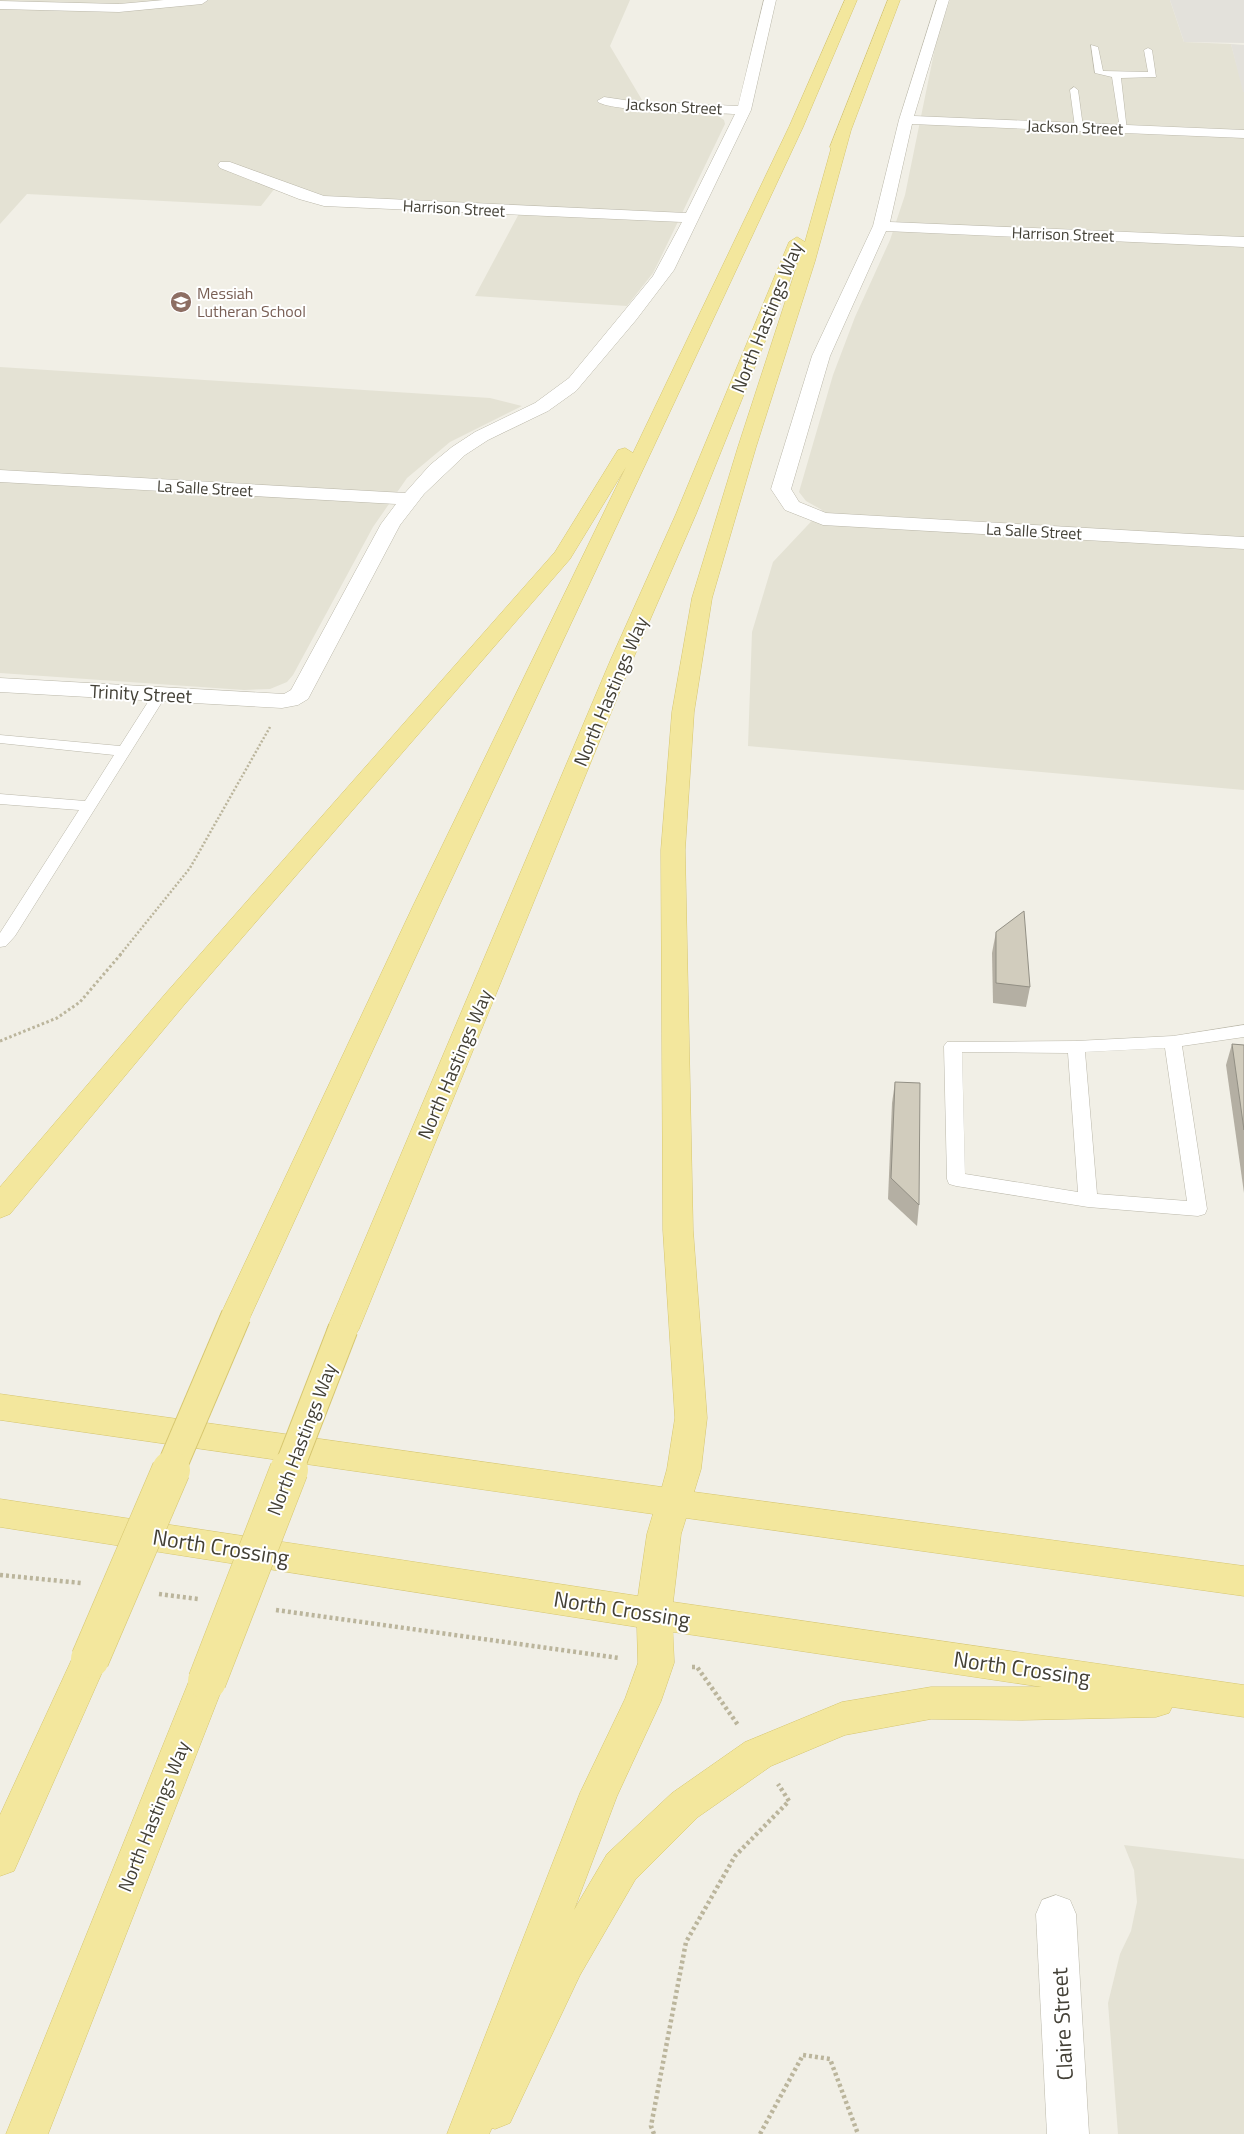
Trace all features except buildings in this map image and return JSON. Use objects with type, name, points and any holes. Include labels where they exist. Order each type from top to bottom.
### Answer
[{"type":"main road","points":[[0,1858],[90,1659],[236,1316],[422,914],[719,293],[796,127],[851,0]]},
{"type":"main road","name":"North Hastings Way","points":[[27,2134],[207,1681],[343,1329],[618,668],[686,514],[779,283],[844,130],[894,0]]},
{"type":"main road","points":[[468,2134],[599,1793],[642,1701],[656,1663],[654,1614],[658,1571],[673,1503],[684,1469],[691,1418],[678,1230],[673,850],[683,712],[702,598],[747,447],[807,262],[844,130]]},
{"type":"main road","points":[[5,1199],[174,999],[562,555],[636,437],[719,293]]},
{"type":"main road","points":[[0,1407],[673,1503],[1244,1581]]},
{"type":"main road","name":"North Crossing","points":[[0,1513],[654,1614],[1237,1700]]},
{"type":"main road","points":[[482,2134],[566,1961],[621,1866],[685,1805],[758,1754],[842,1719],[931,1703],[1022,1704],[1237,1700]]},
{"type":"street","points":[[0,5],[118,8],[197,0]]},
{"type":"street","points":[[282,701],[290,700],[300,694],[391,524],[409,499],[449,457],[472,442],[534,412],[563,393],[579,378],[652,291],[666,270],[744,110],[770,0]]},
{"type":"street","name":"La Salle Street","points":[[943,0],[906,120],[881,226],[821,356],[781,489],[792,506],[823,519],[1244,543]]},
{"type":"street","name":"Jackson Street","points":[[604,101],[631,105],[744,110]]},
{"type":"street","name":"Jackson Street","points":[[906,120],[1244,134]]},
{"type":"street","name":"Harrison Street","points":[[225,165],[324,202],[690,218]]},
{"type":"street","name":"Harrison Street","points":[[881,226],[1244,242]]},
{"type":"street","name":"La Salle Street","points":[[0,476],[409,499]]},
{"type":"street","name":"Trinity Street","points":[[0,685],[282,701]]},
{"type":"street","name":"Claire Street","points":[[1056,1914],[1068,2134]]},
{"type":"lane","points":[[1094,48],[1099,73],[1116,75],[1153,75],[1148,50]]},
{"type":"lane","points":[[1116,75],[1124,129]]},
{"type":"lane","points":[[1074,90],[1079,127]]},
{"type":"lane","points":[[0,942],[7,936],[160,694]]},
{"type":"lane","points":[[0,739],[123,751]]},
{"type":"lane","points":[[0,799],[89,806]]},
{"type":"lane","points":[[1173,1042],[1198,1209],[1088,1200],[956,1179],[953,1046],[1076,1047],[1173,1042],[1244,1031]]},
{"type":"lane","points":[[1076,1047],[1088,1200]]},
{"type":"path","points":[[0,1041],[57,1018],[80,1002],[97,984],[175,888],[202,850],[266,737],[282,701]]},
{"type":"path","points":[[0,1575],[85,1584]]},
{"type":"path","points":[[154,1593],[203,1600]]},
{"type":"path","points":[[272,1610],[697,1667],[789,1801],[735,1856],[686,1942],[652,2126],[654,2134]]},
{"type":"path","points":[[760,2134],[803,2055],[830,2059],[858,2134]]},
{"type":"shaded area","points":[[0,0],[630,0],[610,46],[642,100],[638,110],[718,116],[724,120],[725,124],[653,273],[627,306],[475,296],[522,208],[339,198],[319,195],[279,183],[261,206],[27,194],[0,224]]},
{"type":"shaded area","points":[[950,0],[1170,0],[1184,42],[1231,44],[1244,92],[1244,790],[748,746],[752,632],[773,562],[822,510],[806,501],[799,492],[833,375],[855,317],[890,240],[905,195],[937,38]]},
{"type":"shaded area","points":[[1170,0],[1244,0],[1244,43],[1184,42]]},
{"type":"shaded area","points":[[1231,44],[1244,45],[1244,92],[1243,92]]},
{"type":"shaded area","points":[[0,367],[490,398],[522,406],[450,442],[407,478],[373,527],[293,675],[287,682],[270,689],[244,690],[0,673]]},
{"type":"shaded area","points":[[1124,1845],[1244,1859],[1244,2134],[1118,2134],[1108,2003],[1120,1954],[1131,1931],[1137,1902],[1134,1870]]},
{"type":"place","name":"Messiah Lutheran School","points":[[181,302]]}]
